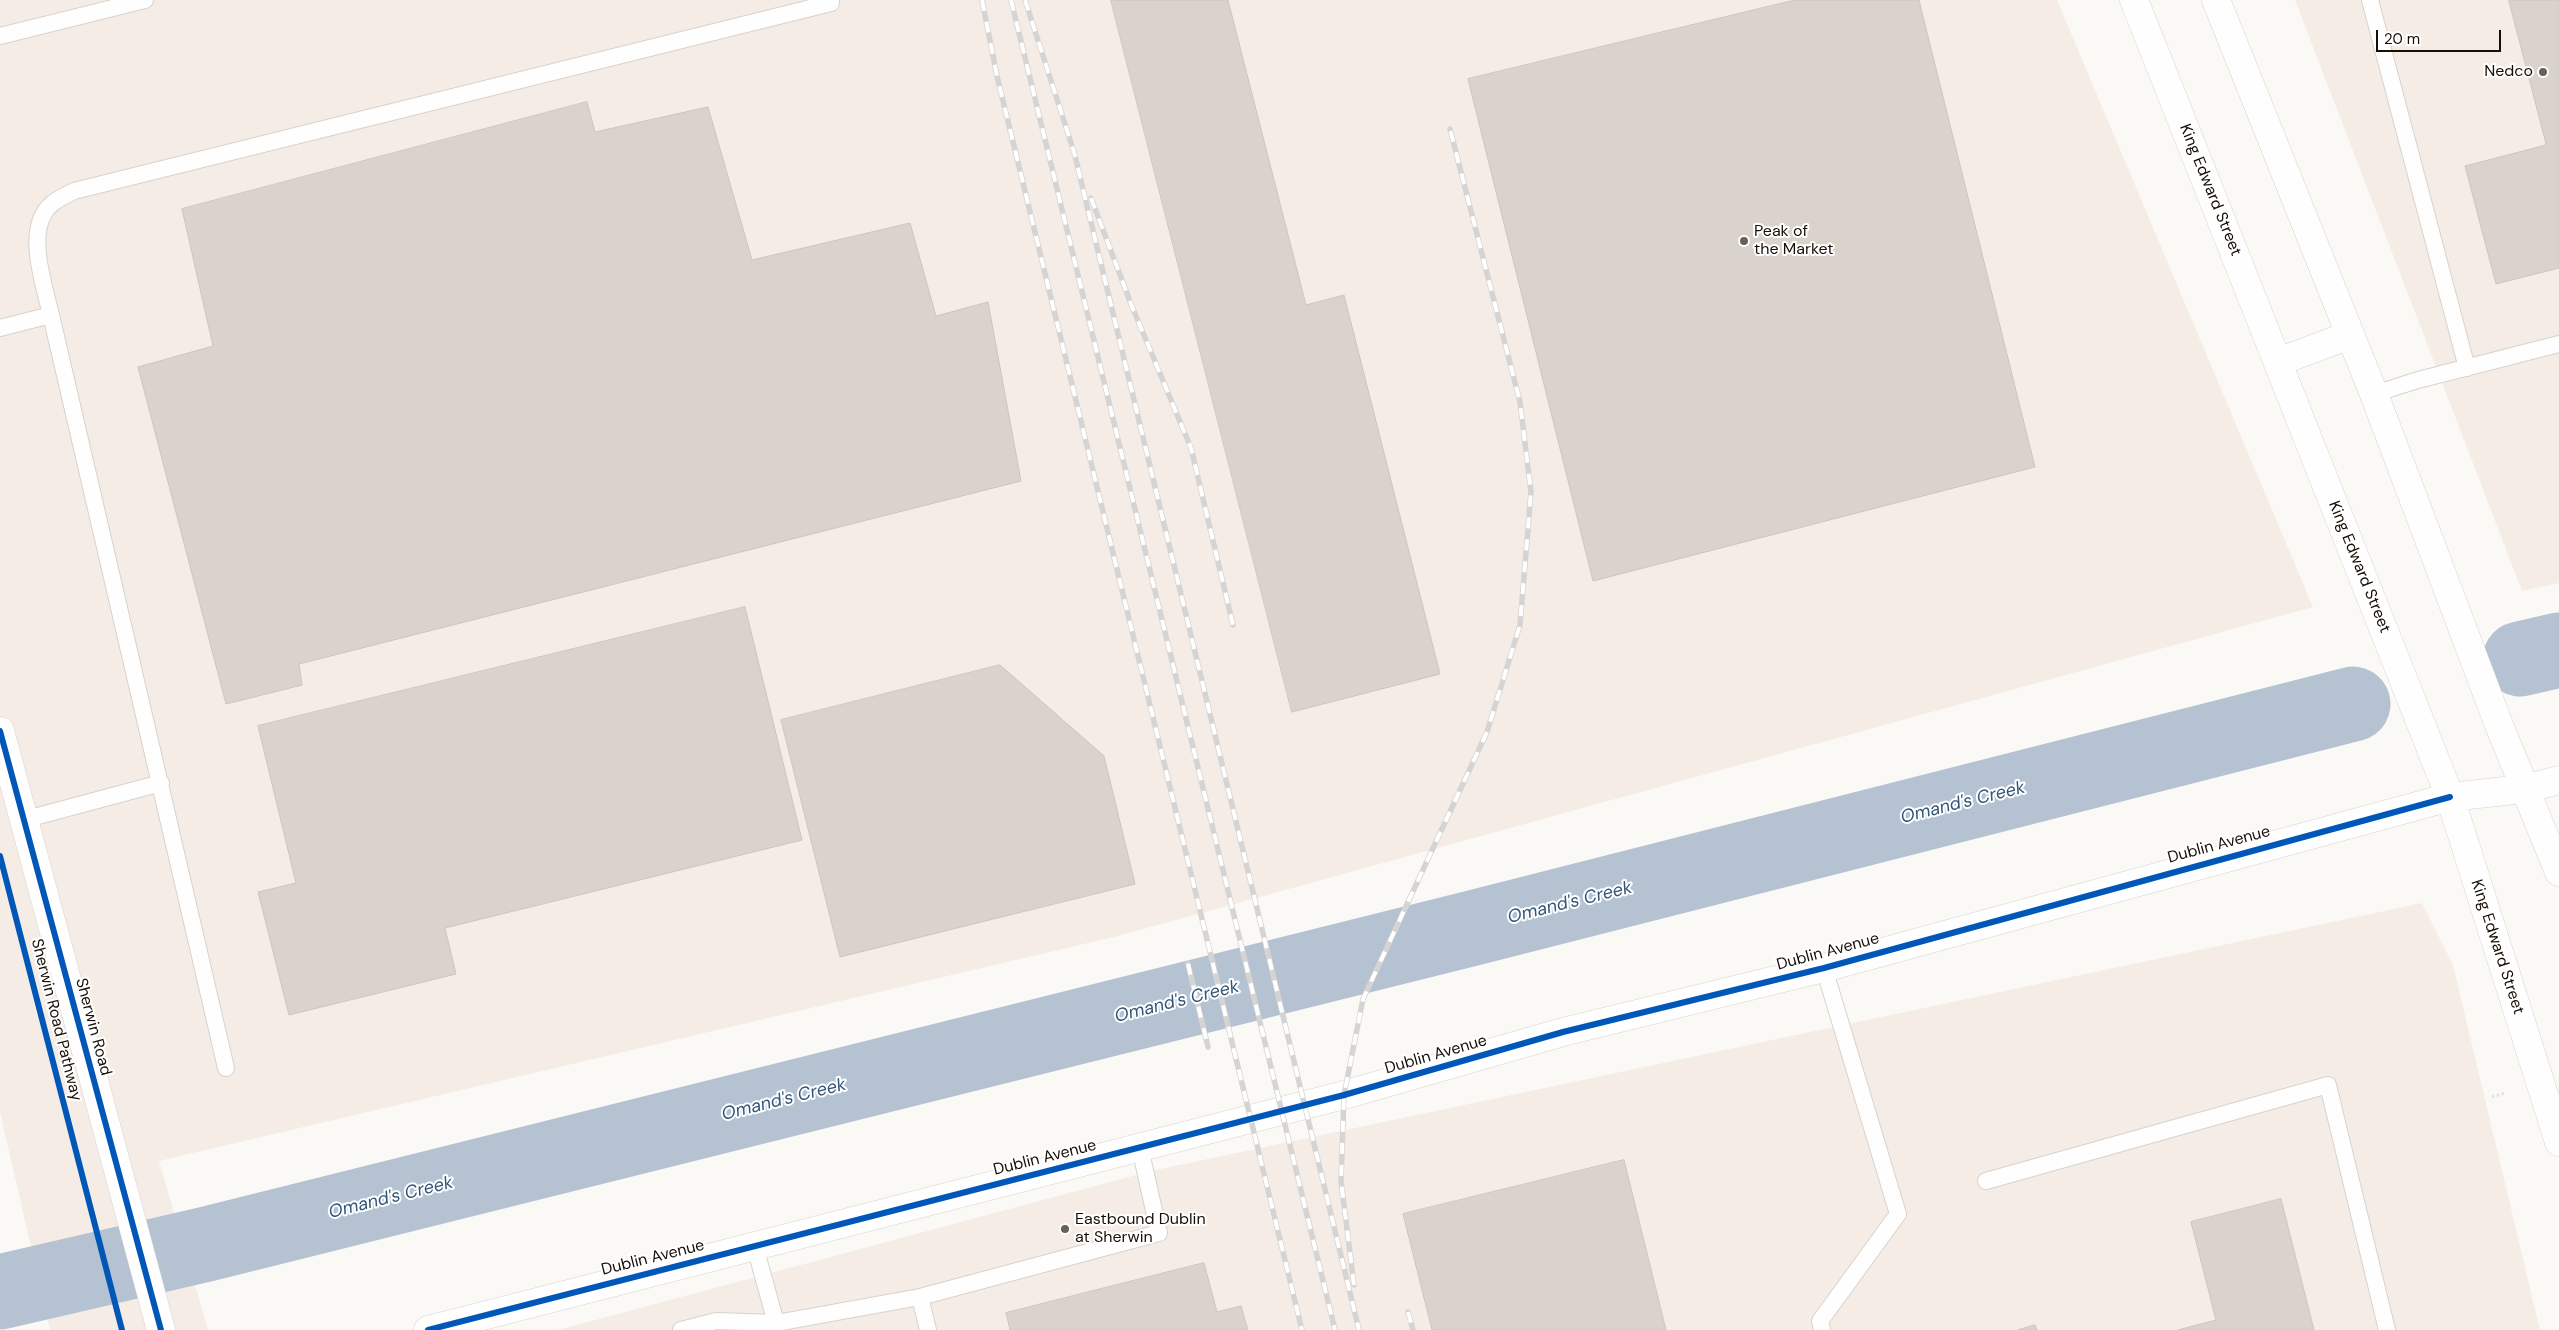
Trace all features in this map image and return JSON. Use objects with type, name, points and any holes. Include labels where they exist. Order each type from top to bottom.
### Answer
[{"type":"street","name":"King Edward Street","points":[[2134,0],[2450,797],[2559,1142]]},
{"type":"street","points":[[2216,0],[2374,394],[2524,789],[2559,872]]},
{"type":"street","points":[[2278,362],[2350,335]]},
{"type":"street","name":"Sherwin Road","points":[[0,731],[160,1327]]},
{"type":"street","name":"Dublin Avenue","points":[[443,1328],[1344,1096],[1563,1032],[1824,968],[2450,797],[2524,789],[2559,780]]},
{"type":"lane","points":[[0,36],[145,0]]},
{"type":"lane","points":[[226,1068],[51,315],[36,246],[39,225],[52,204],[74,191],[831,3],[830,0]]},
{"type":"lane","points":[[2370,0],[2468,368]]},
{"type":"lane","points":[[0,328],[51,315]]},
{"type":"lane","points":[[2374,394],[2559,344]]},
{"type":"lane","points":[[23,820],[161,783]]},
{"type":"lane","points":[[1822,1330],[1820,1321],[1898,1214],[1824,968]]},
{"type":"lane","points":[[1986,1181],[2328,1085],[2387,1330]]},
{"type":"lane","points":[[681,1330],[716,1321],[776,1323],[920,1297],[1159,1233],[1140,1148]]},
{"type":"lane","points":[[755,1247],[776,1323]]},
{"type":"lane","points":[[920,1297],[928,1330]]},
{"type":"shaded area","points":[[0,0],[2057,0],[2313,607],[1118,936],[159,1161],[208,1330],[50,1330],[0,1112]]},
{"type":"shaded area","points":[[2295,0],[2559,0],[2559,583],[2522,591]]},
{"type":"shaded area","points":[[2422,903],[2453,965],[2540,1330],[558,1330],[1151,1171]]},
{"type":"building","points":[[1111,0],[1228,0],[1306,305],[1344,295],[1440,674],[1292,712]]},
{"type":"building","name":"Peak of the Market","points":[[1795,0],[1919,0],[2035,467],[1593,581],[1468,79]]},
{"type":"building","name":"Nedco","points":[[2509,0],[2559,0],[2559,268],[2496,284],[2465,166],[2546,145]]},
{"type":"building","points":[[587,102],[595,132],[708,107],[752,260],[910,223],[936,316],[988,302],[1021,481],[299,664],[302,685],[226,704],[138,367],[213,346],[182,209]]},
{"type":"building","points":[[745,607],[802,840],[445,928],[456,974],[289,1015],[258,892],[296,883],[258,726]]},
{"type":"building","points":[[1000,665],[1104,756],[1135,884],[840,957],[781,720]]},
{"type":"building","points":[[1624,1160],[1666,1330],[1432,1330],[1403,1214]]},
{"type":"building","points":[[2281,1199],[2314,1330],[2178,1330],[2216,1320],[2191,1222]]},
{"type":"building","points":[[1204,1263],[1217,1312],[1241,1306],[1248,1330],[1010,1330],[1006,1313]]},
{"type":"building","points":[[2035,1325],[2037,1330],[2018,1330]]},
{"type":"waterway","name":"Omand's Creek","points":[[2520,659],[2559,650]]},
{"type":"waterway","name":"Omand's Creek","points":[[0,1292],[207,1244],[1473,928],[2353,704]]},
{"type":"railway","points":[[982,0],[997,76],[1302,1330]]},
{"type":"railway","points":[[1011,0],[1335,1330]]},
{"type":"railway","points":[[1025,0],[1074,152],[1359,1330]]},
{"type":"railway","points":[[1354,1285],[1341,1181],[1344,1095],[1363,999],[1487,732],[1520,625],[1531,492],[1520,402],[1450,129]]},
{"type":"railway","points":[[1091,198],[1131,304],[1191,448],[1233,625]]},
{"type":"railway","points":[[1188,964],[1208,1047]]},
{"type":"railway","points":[[1408,1312],[1413,1330]]},
{"type":"cycle path","points":[[0,731],[161,1330]]},
{"type":"cycle path","points":[[428,1330],[1344,1095],[1563,1032],[1824,968],[2450,797]]},
{"type":"cycle path","name":"Sherwin Road Pathway","points":[[0,856],[122,1330]]},
{"type":"place","name":"Nedco","points":[[2543,72]]},
{"type":"place","name":"Peak of the Market","points":[[1744,241]]},
{"type":"place","name":"Eastbound Dublin at Sherwin","points":[[1065,1229]]}]
